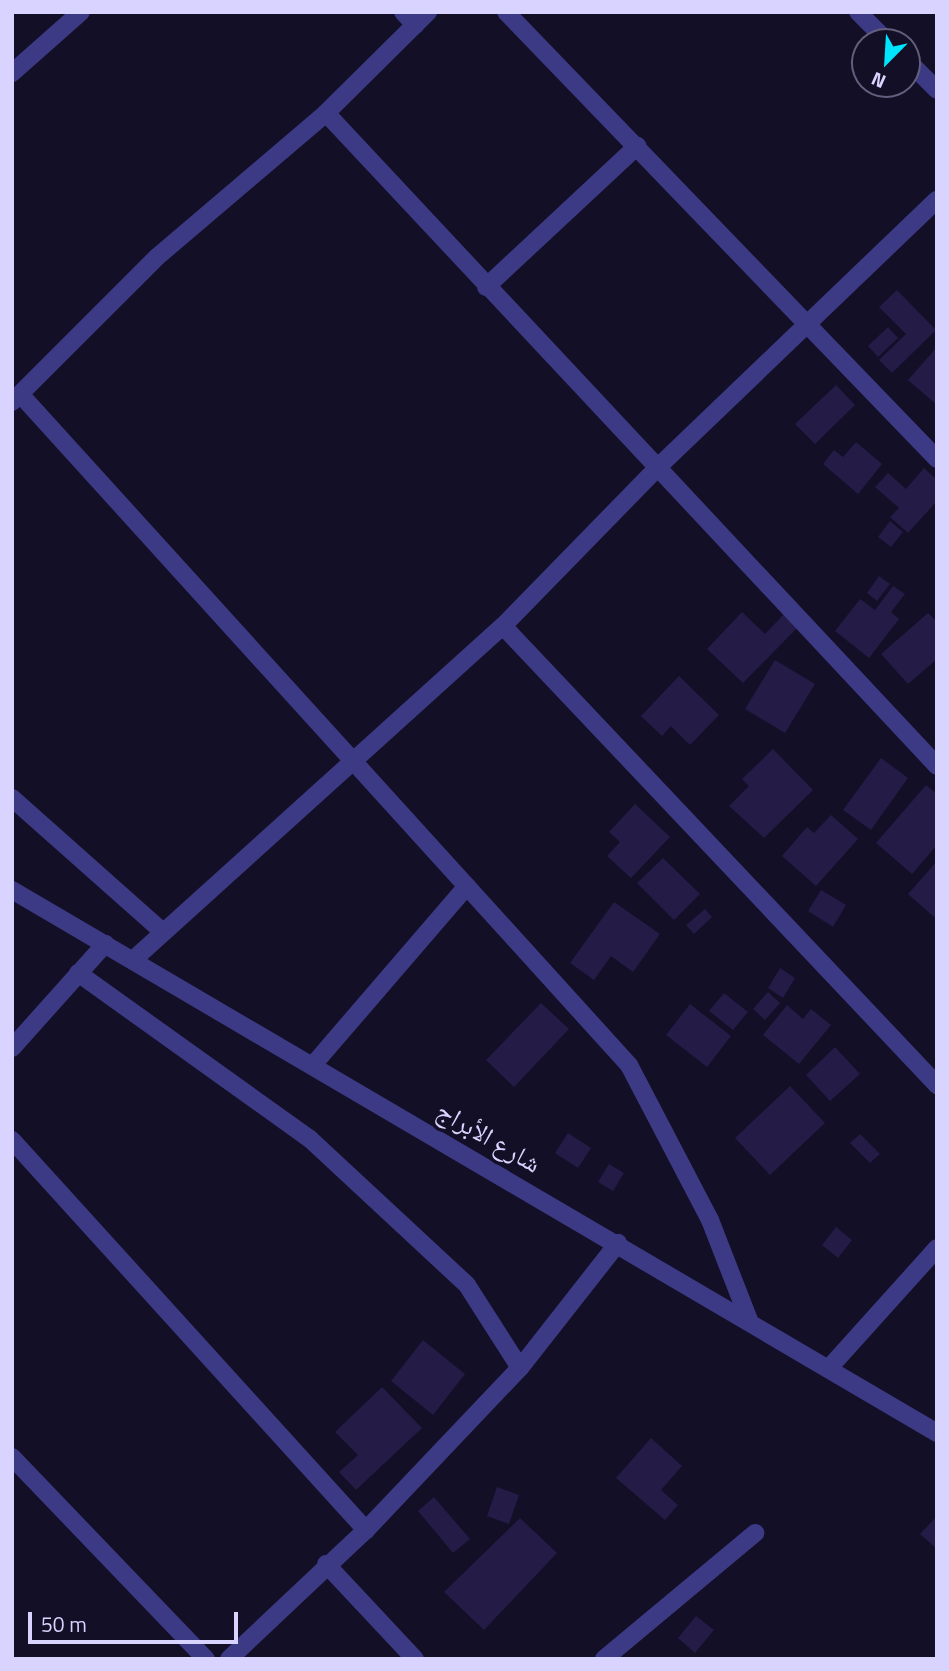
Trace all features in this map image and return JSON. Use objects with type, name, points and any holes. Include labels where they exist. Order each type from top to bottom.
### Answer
[{"type":"street","points":[[12,73],[81,12]]},
{"type":"street","points":[[506,12],[813,324],[937,459]]},
{"type":"street","points":[[858,12],[874,28]]},
{"type":"street","points":[[415,17],[326,113],[157,257],[16,398],[356,764],[629,1065],[710,1220],[749,1320]]},
{"type":"street","points":[[921,74],[937,90]]},
{"type":"street","points":[[326,113],[656,469],[937,766]]},
{"type":"street","points":[[486,287],[637,146]]},
{"type":"street","points":[[133,960],[356,764],[503,626],[656,469],[813,324],[937,200]]},
{"type":"street","points":[[503,626],[937,1085]]},
{"type":"street","points":[[12,798],[163,932]]},
{"type":"street","points":[[313,1065],[467,886]]},
{"type":"street","name":"شارع الأبراج","points":[[12,890],[618,1243],[937,1433]]},
{"type":"street","points":[[12,1048],[105,944]]},
{"type":"street","points":[[78,973],[310,1139],[467,1285],[520,1368]]},
{"type":"street","points":[[12,1140],[366,1530]]},
{"type":"street","points":[[229,1659],[326,1564],[366,1530],[520,1368],[618,1243]]},
{"type":"street","points":[[828,1368],[937,1248]]},
{"type":"street","points":[[12,1457],[206,1659]]},
{"type":"street","points":[[604,1659],[755,1533]]},
{"type":"street","points":[[326,1564],[415,1659]]},
{"type":"building","points":[[897,290],[936,330],[892,373],[879,360],[906,334],[879,307]]},
{"type":"building","points":[[888,327],[898,338],[878,357],[868,346]]},
{"type":"building","points":[[937,347],[937,405],[908,380]]},
{"type":"building","points":[[836,385],[855,405],[815,444],[795,424]]},
{"type":"building","points":[[856,442],[882,464],[858,494],[823,464],[834,450],[843,457]]},
{"type":"building","points":[[924,468],[937,480],[937,501],[908,533],[890,517],[899,508],[875,487],[888,473],[906,489]]},
{"type":"building","points":[[890,521],[903,532],[891,547],[878,537]]},
{"type":"building","points":[[879,576],[890,584],[877,601],[867,593]]},
{"type":"building","points":[[893,586],[905,594],[891,612],[899,619],[869,658],[835,631],[860,599],[875,610]]},
{"type":"building","points":[[742,612],[765,634],[784,614],[798,627],[743,683],[707,649]]},
{"type":"building","points":[[928,613],[937,622],[937,659],[908,684],[881,654]]},
{"type":"building","points":[[775,660],[815,684],[785,733],[745,709]]},
{"type":"building","points":[[679,676],[719,715],[690,745],[671,726],[662,736],[641,716]]},
{"type":"building","points":[[773,749],[813,790],[764,838],[729,806],[749,786],[742,779]]},
{"type":"building","points":[[881,758],[908,778],[871,830],[843,810]]},
{"type":"building","points":[[926,785],[937,794],[937,845],[912,874],[876,843]]},
{"type":"building","points":[[635,804],[670,837],[631,878],[607,856],[620,842],[609,832]]},
{"type":"building","points":[[831,815],[858,839],[816,886],[782,856],[807,827],[814,833]]},
{"type":"building","points":[[663,858],[700,894],[674,920],[637,883]]},
{"type":"building","points":[[937,861],[937,914],[934,917],[908,894]]},
{"type":"building","points":[[821,890],[846,905],[833,927],[808,911]]},
{"type":"building","points":[[614,902],[660,934],[633,972],[611,956],[594,980],[570,963]]},
{"type":"building","points":[[705,909],[712,917],[694,934],[686,925]]},
{"type":"building","points":[[780,968],[795,978],[783,998],[768,988]]},
{"type":"building","points":[[768,992],[780,1003],[765,1020],[753,1009]]},
{"type":"building","points":[[724,993],[748,1012],[733,1030],[709,1011]]},
{"type":"building","points":[[541,1003],[569,1029],[514,1087],[486,1060]]},
{"type":"building","points":[[690,1004],[731,1036],[707,1067],[666,1035]]},
{"type":"building","points":[[787,1005],[803,1019],[811,1009],[831,1025],[799,1064],[763,1035]]},
{"type":"building","points":[[835,1047],[860,1074],[830,1101],[806,1075]]},
{"type":"building","points":[[790,1086],[825,1123],[770,1175],[735,1138]]},
{"type":"building","points":[[568,1133],[591,1148],[578,1168],[555,1153]]},
{"type":"building","points":[[860,1134],[880,1154],[870,1163],[850,1143]]},
{"type":"building","points":[[609,1164],[624,1173],[613,1191],[598,1182]]},
{"type":"building","points":[[836,1227],[852,1240],[838,1258],[822,1245]]},
{"type":"building","points":[[423,1340],[465,1374],[433,1415],[391,1381]]},
{"type":"building","points":[[382,1387],[422,1428],[356,1490],[339,1472],[358,1455],[335,1432]]},
{"type":"building","points":[[651,1438],[682,1466],[661,1490],[678,1505],[665,1520],[616,1478]]},
{"type":"building","points":[[497,1487],[519,1495],[509,1524],[487,1516]]},
{"type":"building","points":[[434,1497],[470,1539],[453,1553],[418,1511]]},
{"type":"building","points":[[937,1516],[937,1549],[920,1534]]},
{"type":"building","points":[[520,1518],[557,1553],[484,1630],[444,1592]]},
{"type":"building","points":[[696,1616],[714,1630],[695,1653],[678,1638]]}]
